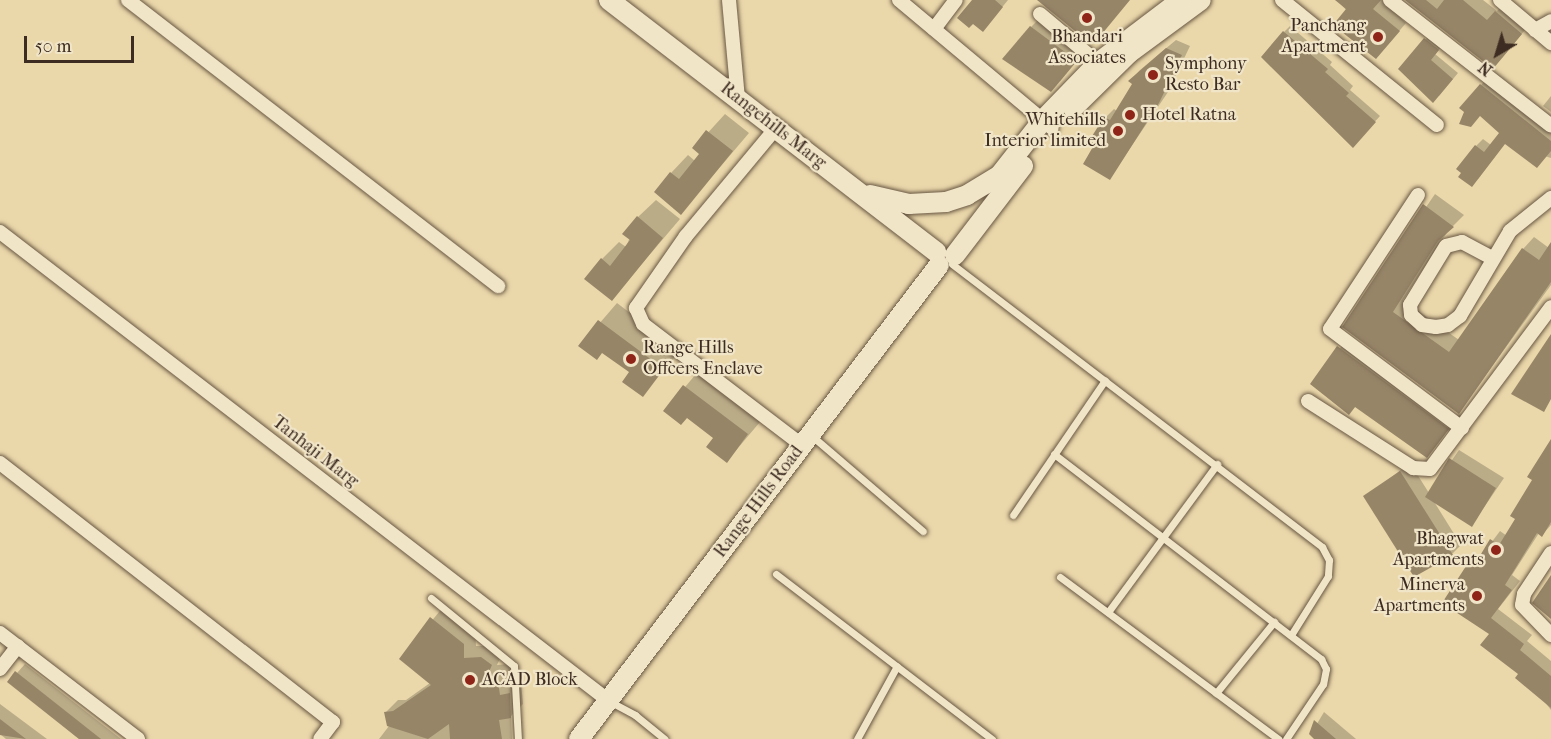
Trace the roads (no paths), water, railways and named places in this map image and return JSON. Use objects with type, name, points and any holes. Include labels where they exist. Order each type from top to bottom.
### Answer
[{"type":"main road","name":"Rangehills Marg","points":[[609,0],[945,256]]},
{"type":"main road","points":[[945,256],[1028,159],[1048,124],[1104,68],[1181,0]]},
{"type":"main road","points":[[1104,68],[1202,0]]},
{"type":"main road","name":"Range Hills Road","points":[[579,739],[945,256],[999,176],[1048,124]]},
{"type":"main road","points":[[856,190],[896,203],[924,205],[967,195],[999,176]]},
{"type":"street","points":[[128,0],[498,286]]},
{"type":"street","points":[[729,0],[738,99]]},
{"type":"street","points":[[899,0],[1048,124]]},
{"type":"street","points":[[934,29],[956,0]]},
{"type":"street","points":[[1282,0],[1437,125]]},
{"type":"street","points":[[1390,0],[1551,126]]},
{"type":"street","points":[[1500,0],[1551,43]]},
{"type":"street","points":[[1040,14],[1104,68]]},
{"type":"street","points":[[1536,30],[1551,21]]},
{"type":"street","points":[[776,128],[686,236],[636,308],[643,324],[806,440]]},
{"type":"street","points":[[1418,195],[1330,329],[1462,428]]},
{"type":"street","points":[[1491,258],[1462,242],[1446,246],[1410,305],[1411,315],[1422,325],[1448,325],[1460,316],[1491,258],[1510,231],[1551,198]]},
{"type":"street","name":"Tanhaji Marg","points":[[0,232],[609,702]]},
{"type":"street","points":[[1308,401],[1419,470],[1435,466],[1551,307]]},
{"type":"street","points":[[0,463],[333,722],[320,739]]},
{"type":"street","points":[[1551,553],[1524,594],[1522,605],[1551,634]]},
{"type":"street","points":[[0,633],[138,739]]},
{"type":"street","points":[[0,669],[18,646]]},
{"type":"lane","points":[[945,256],[1217,464],[1327,554],[1328,576],[1291,635]]},
{"type":"lane","points":[[1013,515],[1105,380]]},
{"type":"lane","points":[[806,440],[923,531]]},
{"type":"lane","points":[[1054,454],[1321,659],[1326,669],[1323,684],[1286,739]]},
{"type":"lane","points":[[1108,612],[1217,464]]},
{"type":"lane","points":[[776,574],[992,739]]},
{"type":"lane","points":[[1060,577],[1278,739]]},
{"type":"lane","points":[[431,598],[514,666],[518,739]]},
{"type":"lane","points":[[1216,693],[1274,622]]},
{"type":"lane","points":[[856,739],[897,666]]},
{"type":"lane","points":[[609,702],[656,736],[665,739]]},
{"type":"place","name":"Bhandari Associates","points":[[1087,18]]},
{"type":"place","name":"Panchang Apartment","points":[[1378,37]]},
{"type":"place","name":"Symphony Resto Bar","points":[[1153,75]]},
{"type":"place","name":"Hotel Ratna","points":[[1130,115]]},
{"type":"place","name":"Whitehills Interior limited","points":[[1118,131]]},
{"type":"place","name":"Range Hills Offcers Enclave","points":[[631,359]]},
{"type":"place","name":"Bhagwat Apartments","points":[[1496,550]]},
{"type":"place","name":"Minerva Apartments","points":[[1477,596]]},
{"type":"place","name":"ACAD Block","points":[[470,680]]}]
